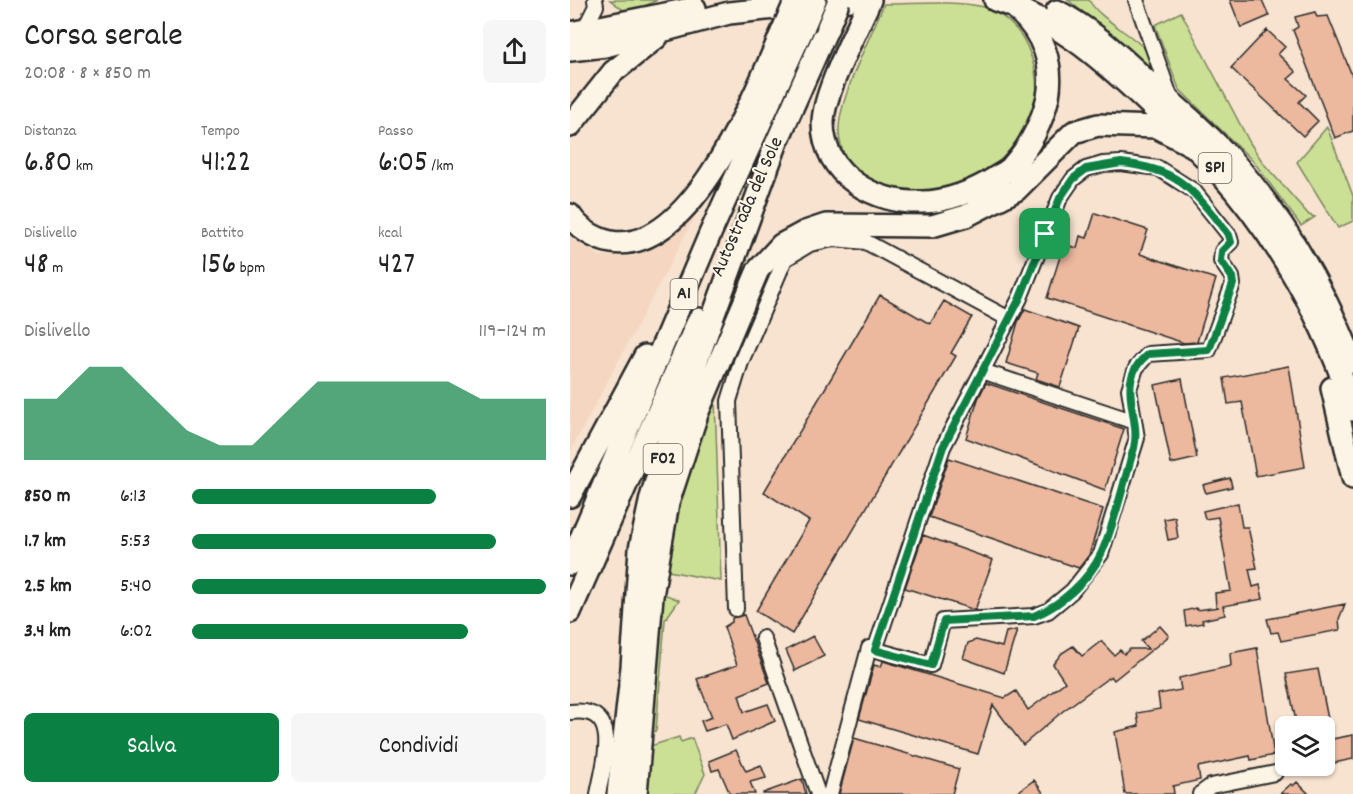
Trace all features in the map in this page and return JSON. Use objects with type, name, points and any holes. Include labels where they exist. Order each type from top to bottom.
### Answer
[{"type":"highway","points":[[628,23],[670,0]]},
{"type":"highway","points":[[576,33],[737,0]]},
{"type":"highway","points":[[570,215],[592,235],[617,243],[646,238],[668,224],[692,199],[729,147],[795,25],[796,0]]},
{"type":"highway","name":"Autostrada del Sole","points":[[570,564],[710,234],[795,25],[815,0]]},
{"type":"highway","name":"Autostrada del Sole","points":[[570,612],[839,0]]},
{"type":"highway","points":[[570,50],[604,46],[685,23],[761,8],[850,0]]},
{"type":"highway","points":[[870,0],[829,94],[823,122],[827,150],[844,176],[876,196],[922,202],[977,189],[1012,167],[1043,120],[1051,82],[1046,50],[1031,22],[1003,3]]},
{"type":"highway","name":"SP1","points":[[1034,0],[1061,8],[1102,40],[1173,104],[1246,177],[1289,237],[1322,292],[1353,362]]},
{"type":"highway","name":"SP1","points":[[1003,3],[1053,24],[1073,37],[1197,148],[1218,172],[1272,243],[1318,318],[1341,370],[1353,410]]},
{"type":"highway","points":[[570,126],[601,85],[630,57],[651,40],[685,23]]},
{"type":"highway","points":[[636,794],[652,596],[668,502],[697,414],[758,270],[781,245],[805,232],[826,225],[932,226],[966,216],[1016,190],[1074,132],[1098,125],[1156,127],[1197,148]]},
{"type":"highway","name":"F02","points":[[618,794],[632,667],[639,559],[651,498],[671,431],[778,139]]},
{"type":"highway","points":[[570,496],[710,234]]},
{"type":"highway","points":[[1272,243],[1326,368],[1353,478]]},
{"type":"highway","points":[[1322,292],[1353,344]]},
{"type":"street","points":[[1136,0],[1173,104]]},
{"type":"street","points":[[576,33],[596,3],[628,23]]},
{"type":"street","points":[[830,794],[869,648],[875,650],[931,665],[944,621],[1034,616],[1048,610],[1072,591],[1101,554],[1137,438],[1132,421],[1129,389],[1141,359],[1148,354],[1209,350],[1233,284],[1232,277],[1221,261],[1222,251],[1231,242],[1229,235],[1194,191],[1177,178],[1144,165],[1121,163],[1086,169],[1073,179],[1060,198],[1009,319],[943,447],[875,650]]},
{"type":"street","points":[[736,609],[729,401],[741,362],[785,259],[810,244],[847,238],[866,242],[1009,319]]},
{"type":"street","points":[[982,371],[1132,421]]},
{"type":"street","points":[[763,638],[818,794]]},
{"type":"street","points":[[570,712],[594,713],[604,725],[608,740],[598,794]]},
{"type":"street","points":[[1200,794],[1211,786],[1275,774]]},
{"type":"shaded area","points":[[699,209],[570,452],[570,238],[600,256],[633,257],[657,245]]},
{"type":"green space","points":[[610,0],[657,0],[629,14]]},
{"type":"green space","points":[[1068,0],[1089,0],[1103,16],[1143,47],[1153,63],[1150,66],[1142,66],[1118,41]]},
{"type":"green space","points":[[947,3],[984,7],[1006,19],[1024,39],[1035,71],[1036,101],[1026,128],[1009,151],[987,170],[960,183],[931,190],[901,190],[865,178],[848,161],[839,137],[841,115],[857,66],[884,4]]},
{"type":"green space","points":[[1181,12],[1250,143],[1264,164],[1309,215],[1315,217],[1301,226],[1254,162],[1179,89],[1155,25]]},
{"type":"green space","points":[[1327,127],[1353,196],[1353,221],[1338,228],[1297,162]]},
{"type":"green space","points":[[715,399],[721,581],[668,571],[664,594],[679,600],[665,620],[656,731],[648,734],[652,636],[683,472]]},
{"type":"green space","points":[[679,737],[681,742],[692,738],[705,774],[695,794],[642,794],[647,747]]},
{"type":"building","points":[[1230,0],[1262,0],[1269,16],[1241,28]]},
{"type":"building","points":[[1315,12],[1317,17],[1328,16],[1353,78],[1353,131],[1335,138],[1293,30],[1298,27],[1295,17]]},
{"type":"building","points":[[1267,30],[1285,47],[1278,54],[1296,72],[1288,79],[1306,95],[1299,102],[1318,121],[1303,136],[1231,68]]},
{"type":"building","points":[[1095,213],[1148,230],[1140,254],[1216,279],[1197,342],[1184,343],[1047,298],[1064,244],[1077,248],[1080,236],[1087,238]]},
{"type":"building","points":[[880,295],[930,324],[944,301],[972,317],[951,353],[956,356],[792,634],[756,611],[809,521],[764,492]]},
{"type":"building","points":[[1025,309],[1079,328],[1060,387],[1036,379],[1038,373],[1006,363],[1018,322]]},
{"type":"building","points":[[1289,366],[1305,467],[1256,476],[1242,402],[1228,404],[1224,378]]},
{"type":"building","points":[[1182,379],[1197,458],[1171,464],[1155,385]]},
{"type":"building","points":[[986,383],[1124,429],[1105,490],[966,438],[978,399]]},
{"type":"building","points":[[949,458],[1103,509],[1089,555],[1079,568],[929,517]]},
{"type":"building","points":[[1230,478],[1232,487],[1206,493],[1203,485]]},
{"type":"building","points":[[1238,503],[1242,527],[1248,527],[1257,568],[1249,569],[1253,587],[1260,585],[1263,599],[1223,606],[1225,615],[1186,626],[1184,611],[1219,607],[1216,607],[1215,593],[1231,591],[1218,517],[1205,519],[1203,511]]},
{"type":"building","points":[[1175,517],[1178,538],[1168,540],[1164,519]]},
{"type":"building","points":[[923,535],[993,560],[975,610],[905,588]]},
{"type":"building","points":[[1345,604],[1339,619],[1340,630],[1281,641],[1278,632],[1271,633],[1267,619]]},
{"type":"building","points":[[744,615],[769,683],[739,695],[744,712],[768,704],[775,721],[732,740],[726,724],[705,731],[701,721],[712,717],[697,679],[737,665],[724,627],[732,622],[732,618]]},
{"type":"building","points":[[1160,626],[1169,636],[1114,680],[1111,676],[1063,711],[1023,745],[993,705],[978,754],[859,719],[874,665],[881,667],[883,661],[1005,698],[1016,691],[1028,710],[1065,682],[1053,664],[1062,653],[1073,646],[1082,656],[1101,641],[1114,655],[1120,650],[1124,654],[1130,649],[1148,649],[1141,641]]},
{"type":"building","points":[[1017,630],[1004,673],[963,658],[968,643],[976,640],[1002,647],[1006,632]]},
{"type":"building","points":[[813,636],[824,656],[795,671],[786,650]]},
{"type":"building","points":[[1257,648],[1274,755],[1251,760],[1250,756],[1198,767],[1200,780],[1173,786],[1174,794],[1125,794],[1115,732],[1139,726],[1137,713],[1160,709],[1158,694],[1181,690],[1179,678],[1231,666],[1230,653]]},
{"type":"building","points":[[1318,669],[1327,716],[1295,716],[1286,674]]},
{"type":"building","points":[[1353,735],[1353,759],[1335,763],[1335,738]]},
{"type":"building","points":[[854,738],[959,769],[952,794],[839,794]]},
{"type":"building","points":[[736,750],[746,771],[761,765],[766,778],[750,782],[755,794],[730,794],[719,769],[712,771],[709,761]]},
{"type":"building","points":[[802,779],[806,794],[763,794],[763,793]]},
{"type":"building","points":[[1034,780],[1044,794],[1015,794]]},
{"type":"building","points":[[1297,782],[1309,794],[1280,794],[1291,784],[1293,786]]},
{"type":"route","points":[[1103,164],[1144,165],[1158,168],[1177,178],[1194,191],[1229,235],[1231,242],[1222,251],[1221,261],[1232,277],[1233,284],[1209,350],[1148,354],[1141,359],[1129,389],[1132,421],[1137,438],[1101,554],[1090,571],[1072,591],[1048,610],[1034,616],[944,621],[931,665],[875,650],[943,447],[1020,298],[1045,234],[1060,198],[1073,179],[1086,169],[1103,164]]}]
